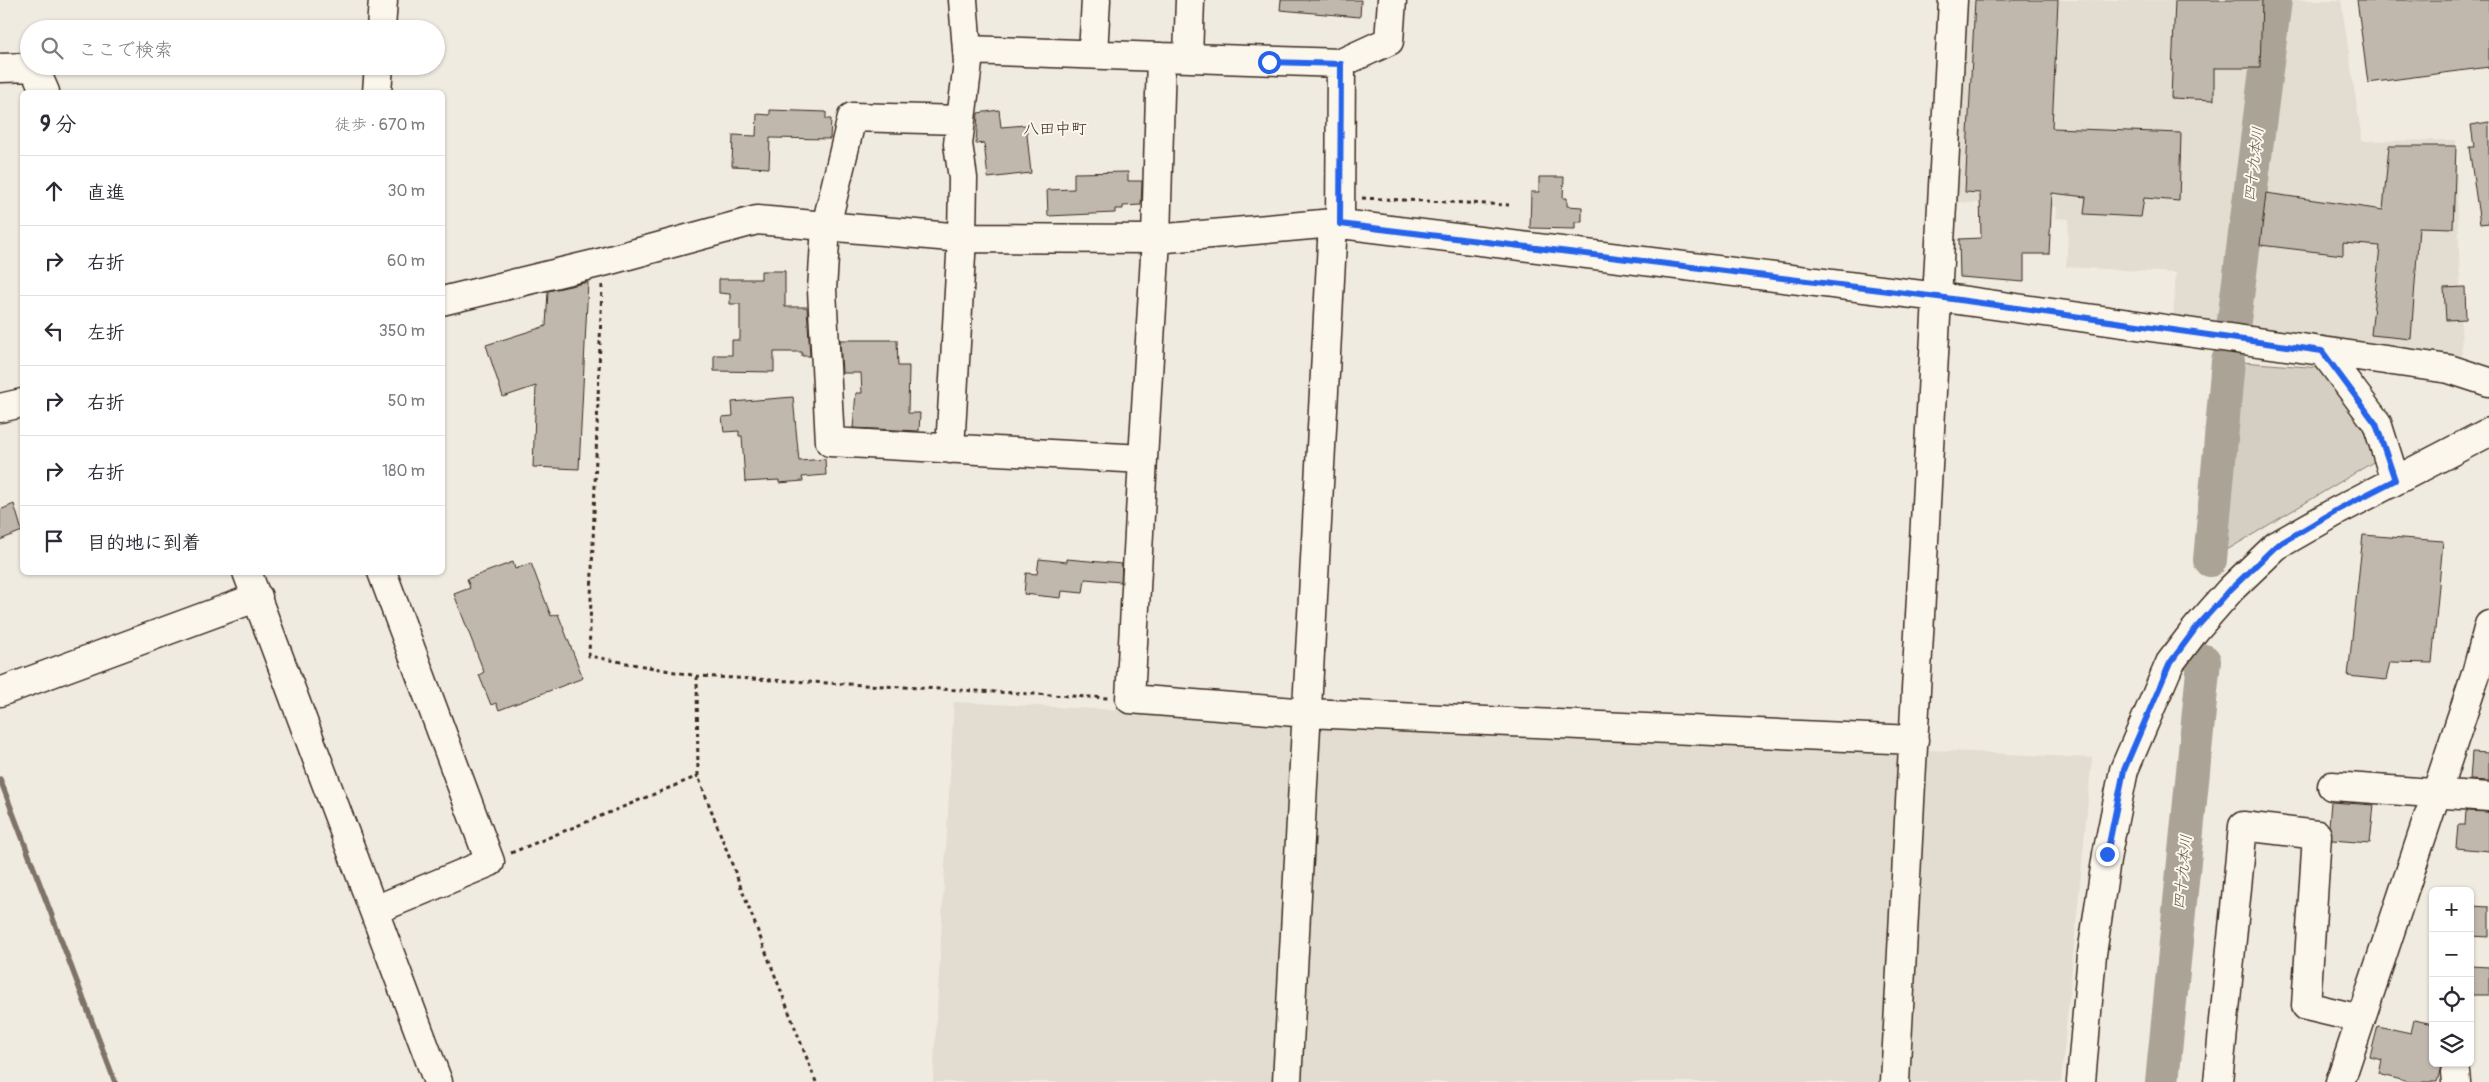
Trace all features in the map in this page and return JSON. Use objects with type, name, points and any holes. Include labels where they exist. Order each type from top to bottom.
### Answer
[{"type":"street","points":[[382,20],[383,0]]},
{"type":"street","points":[[950,448],[962,238],[963,178],[958,144],[968,63],[963,0]]},
{"type":"street","points":[[1093,54],[1096,0]]},
{"type":"street","points":[[1190,0],[1174,57],[1156,239],[1142,460],[1130,699],[1308,713],[1914,740]]},
{"type":"street","points":[[967,50],[1341,64],[1389,41],[1392,0]]},
{"type":"street","points":[[1895,1082],[1953,0]]},
{"type":"street","points":[[1287,1082],[1336,224],[1340,196],[1341,64]]},
{"type":"street","points":[[0,68],[20,67]]},
{"type":"street","points":[[38,75],[44,90]]},
{"type":"street","points":[[377,90],[378,75]]},
{"type":"street","points":[[961,120],[852,117],[826,226],[822,290],[830,442],[1142,460]]},
{"type":"street","points":[[445,300],[603,262],[757,220],[962,238],[1156,239],[1336,224],[1938,297],[2449,369],[2489,382]]},
{"type":"street","points":[[2322,351],[2376,424],[2395,480]]},
{"type":"street","points":[[0,408],[20,403]]},
{"type":"street","points":[[2081,1082],[2092,954],[2107,854],[2122,779],[2170,663],[2196,628],[2231,589],[2276,546],[2337,510],[2489,432]]},
{"type":"street","points":[[249,575],[438,1082]]},
{"type":"street","points":[[375,910],[490,862],[383,575]]},
{"type":"street","points":[[0,692],[258,597]]},
{"type":"street","points":[[2340,1082],[2476,674],[2489,624]]},
{"type":"street","points":[[2332,786],[2489,797]]},
{"type":"street","points":[[2218,1082],[2243,826],[2317,836],[2306,1006],[2361,1019]]},
{"type":"path","points":[[1340,196],[1508,205]]},
{"type":"path","points":[[603,262],[589,656],[697,676],[1130,699]]},
{"type":"path","points":[[697,676],[698,776],[816,1082]]},
{"type":"path","points":[[490,862],[698,776]]},
{"type":"shaded area","points":[[1965,0],[2341,0],[2362,141],[2456,140],[2462,358],[2173,319],[2176,273],[2066,267],[2069,219],[2056,218],[2057,207],[1955,202]]},
{"type":"shaded area","points":[[2242,362],[2321,368],[2363,424],[2375,461],[2217,556]]},
{"type":"shaded area","points":[[954,702],[2092,758],[2061,1082],[933,1082]]},
{"type":"building","points":[[1281,0],[1361,0],[1360,17],[1280,10]]},
{"type":"building","points":[[1975,0],[2058,0],[2052,128],[2181,133],[2179,201],[2144,198],[2141,217],[2084,214],[2086,197],[2052,193],[2049,254],[2024,254],[2024,282],[1960,277],[1959,239],[1981,238],[1980,193],[1965,192]]},
{"type":"building","points":[[2175,0],[2262,0],[2260,68],[2214,68],[2214,100],[2171,98]]},
{"type":"building","points":[[2357,0],[2489,0],[2489,67],[2368,83]]},
{"type":"building","points":[[770,110],[826,112],[826,119],[831,119],[830,139],[770,138],[769,168],[732,166],[733,135],[756,136],[757,114],[770,115]]},
{"type":"building","points":[[999,110],[1001,127],[1026,125],[1031,173],[988,178],[984,143],[976,144],[978,113]]},
{"type":"building","points":[[2489,122],[2489,223],[2480,224],[2469,147],[2474,147],[2471,125]]},
{"type":"building","points":[[2389,146],[2456,146],[2453,228],[2419,227],[2411,339],[2371,335],[2380,246],[2343,243],[2343,255],[2260,245],[2266,193],[2383,210]]},
{"type":"building","points":[[1128,172],[1128,181],[1142,181],[1141,205],[1123,206],[1123,209],[1115,209],[1115,213],[1048,216],[1047,190],[1074,189],[1074,173]]},
{"type":"building","points":[[1539,177],[1564,177],[1563,198],[1567,198],[1567,206],[1582,207],[1582,222],[1575,222],[1575,229],[1530,228],[1531,192],[1539,192]]},
{"type":"building","points":[[761,271],[785,271],[785,307],[807,307],[810,356],[802,356],[802,352],[774,352],[774,372],[714,371],[714,355],[732,355],[732,340],[740,340],[740,304],[730,304],[730,294],[719,293],[719,279],[761,279]]},
{"type":"building","points":[[588,282],[579,469],[533,467],[536,386],[503,397],[486,345],[546,326],[548,291]]},
{"type":"building","points":[[2465,287],[2466,319],[2446,320],[2444,288]]},
{"type":"building","points":[[840,340],[897,340],[898,366],[909,366],[908,413],[920,413],[919,431],[853,428],[856,393],[862,393],[861,373],[842,373]]},
{"type":"building","points":[[793,397],[799,461],[825,459],[826,475],[802,477],[803,481],[779,483],[779,480],[745,482],[742,436],[739,436],[739,431],[724,432],[722,417],[733,416],[732,402]]},
{"type":"building","points":[[14,504],[20,524],[20,532],[0,540],[0,510]]},
{"type":"building","points":[[2363,535],[2443,541],[2432,663],[2390,662],[2386,680],[2348,676]]},
{"type":"building","points":[[1039,559],[1067,562],[1067,559],[1122,564],[1121,582],[1085,579],[1083,593],[1062,591],[1061,598],[1024,594],[1026,573],[1037,574]]},
{"type":"building","points":[[513,562],[515,569],[531,563],[551,616],[558,614],[583,678],[499,710],[496,703],[491,705],[479,675],[484,672],[454,594],[470,588],[467,579]]},
{"type":"building","points":[[2472,752],[2489,753],[2489,781],[2470,780]]},
{"type":"building","points":[[2331,802],[2374,805],[2370,843],[2332,840],[2329,826]]},
{"type":"building","points":[[2466,811],[2489,812],[2489,851],[2456,848],[2458,825],[2465,825]]},
{"type":"building","points":[[2474,906],[2489,907],[2489,937],[2474,936]]},
{"type":"building","points":[[2474,966],[2489,967],[2489,995],[2474,995]]},
{"type":"building","points":[[2414,1020],[2429,1023],[2429,1067],[2441,1067],[2437,1082],[2409,1082],[2379,1074],[2382,1060],[2370,1057],[2378,1026],[2411,1033]]},
{"type":"waterway","name":"四十九本川","points":[[2233,328],[2275,0]]},
{"type":"waterway","name":"四十九本川","points":[[2210,560],[2228,361]]},
{"type":"waterway","name":"四十九本川","points":[[2162,1082],[2204,661]]},
{"type":"waterway","points":[[0,779],[115,1082]]},
{"type":"district","name":"八田中町","points":[[1055,129]]},
{"type":"route","points":[[1269,62],[1341,64],[1340,224],[1938,297],[2322,351],[2376,424],[2395,480],[2337,510],[2276,546],[2231,589],[2196,628],[2170,663],[2124,770],[2107,854]]}]
